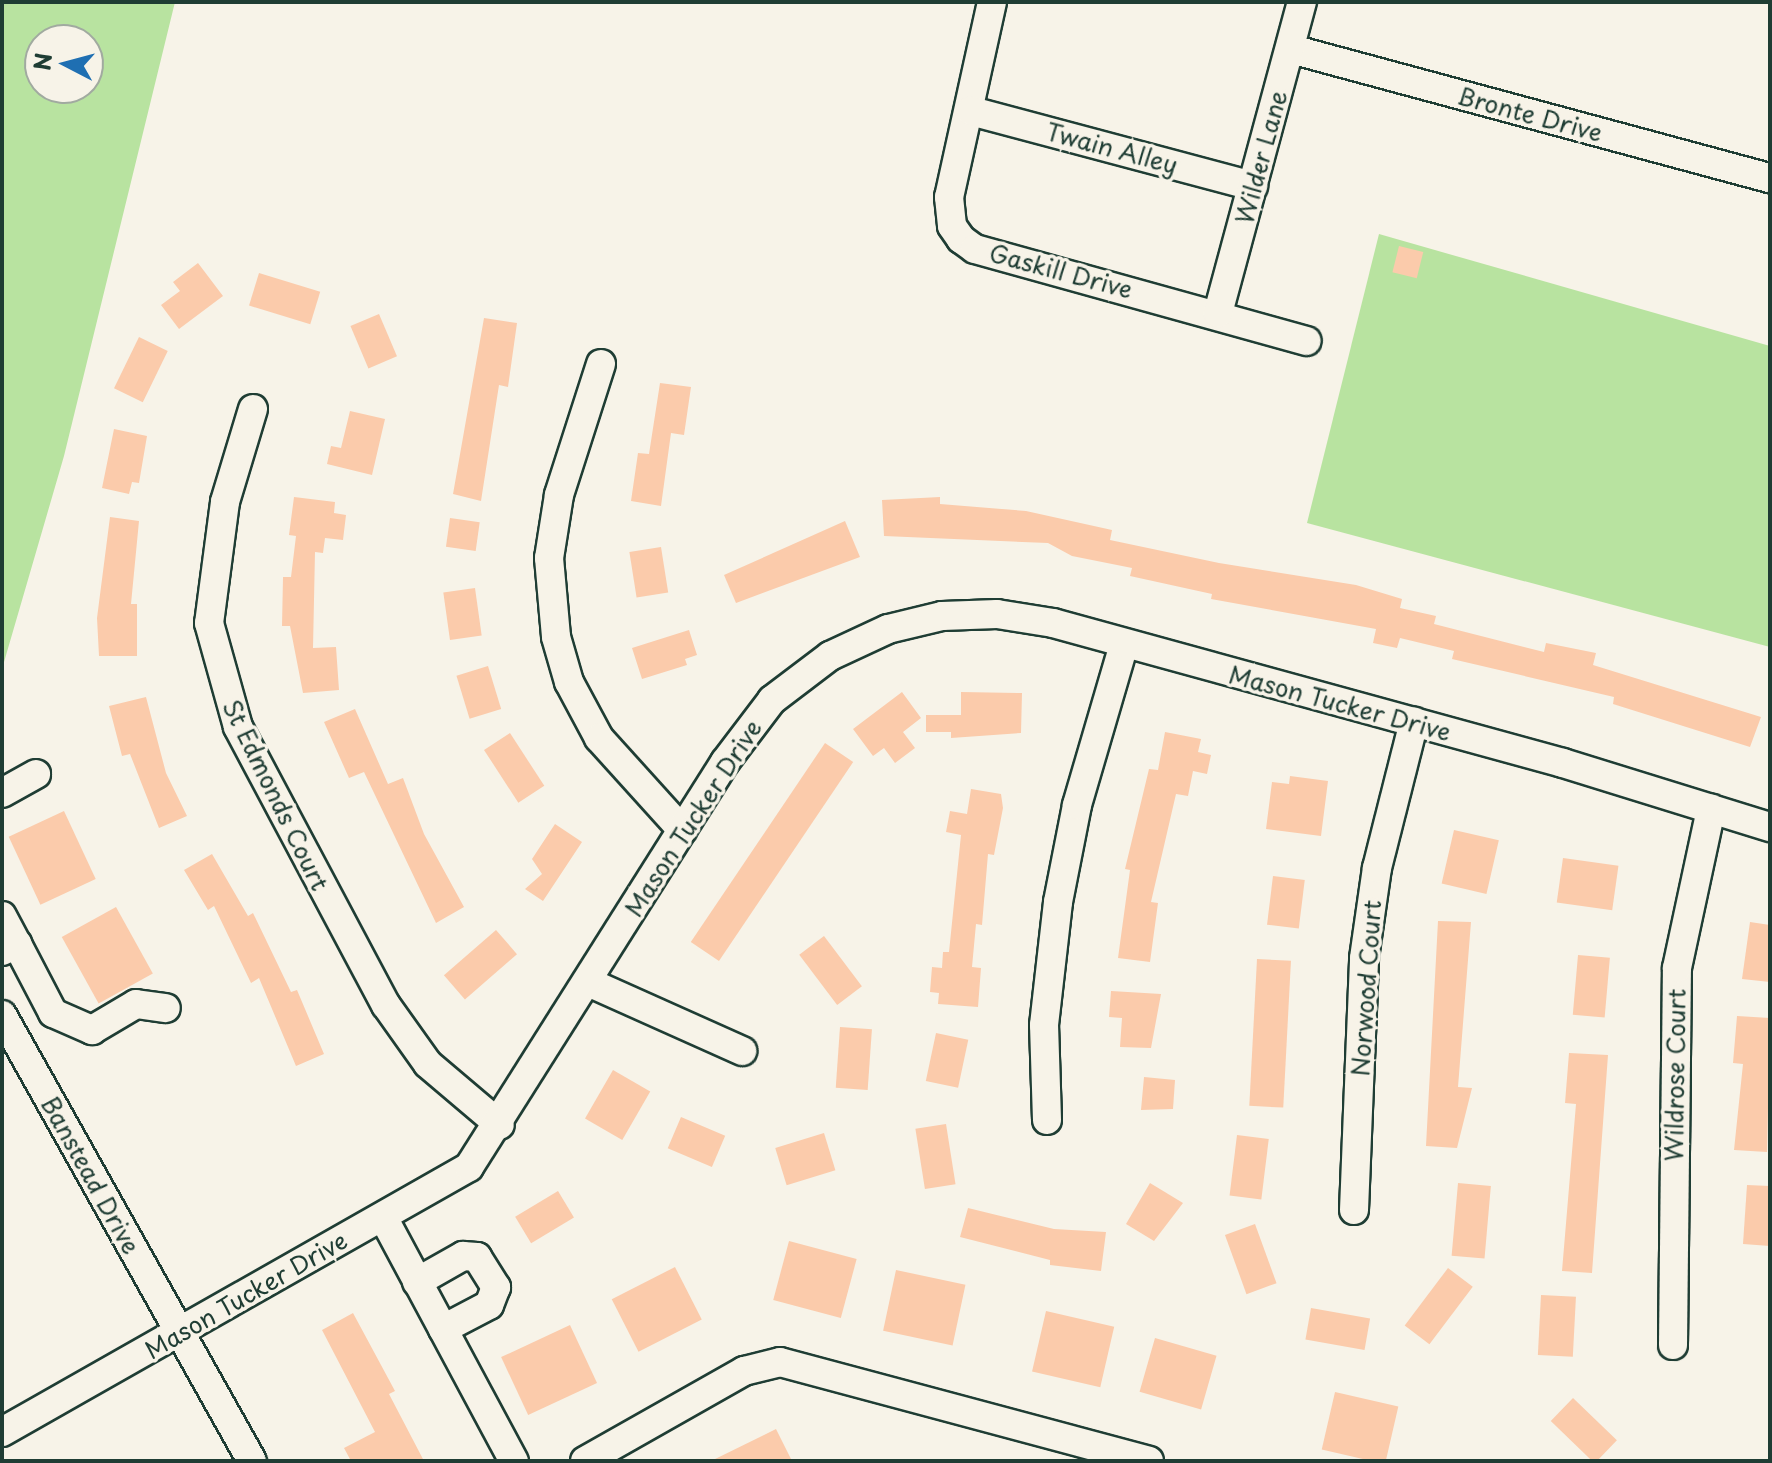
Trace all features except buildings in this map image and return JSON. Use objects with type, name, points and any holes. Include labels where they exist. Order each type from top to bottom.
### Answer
[{"type":"street","name":"Gaskill Drive","points":[[992,2],[971,111],[949,197],[961,239],[975,249],[1218,313],[1306,341]]},
{"type":"street","name":"Wilder Lane","points":[[1218,313],[1302,2]]},
{"type":"street","name":"Bronte Drive","points":[[1291,49],[1770,178]]},
{"type":"street","name":"Twain Alley","points":[[971,111],[1253,186]]},
{"type":"street","points":[[601,364],[559,495],[549,558],[556,637],[569,682],[599,738],[682,830]]},
{"type":"street","name":"St Edmonds Court","points":[[253,409],[225,502],[209,623],[238,727],[386,1005],[428,1064],[500,1125]]},
{"type":"street","name":"Mason Tucker Drive","points":[[2,1432],[469,1167],[500,1125],[682,830],[772,700],[830,656],[888,629],[942,616],[997,614],[1124,644],[1414,722],[1770,827]]},
{"type":"street","points":[[1047,1120],[1044,1025],[1058,902],[1077,805],[1124,644]]},
{"type":"street","name":"Norwood Court","points":[[1354,1210],[1364,958],[1377,868],[1414,722]]},
{"type":"street","points":[[2,793],[36,774]]},
{"type":"street","name":"Wildrose Court","points":[[1673,1345],[1677,968],[1711,809]]},
{"type":"street","points":[[2,916],[10,948],[53,1013],[92,1030],[136,1004],[166,1008]]},
{"type":"street","points":[[588,982],[742,1051]]},
{"type":"street","name":"Banstead Drive","points":[[2,1015],[252,1461]]},
{"type":"street","points":[[383,1217],[514,1461]]},
{"type":"street","points":[[417,1282],[463,1256],[477,1257],[496,1287],[489,1305],[443,1329]]},
{"type":"street","points":[[585,1461],[744,1371],[780,1362],[1141,1460]]},
{"type":"green space","points":[[2,2],[175,2],[64,456],[2,669]]},
{"type":"green space","points":[[1379,234],[1770,346],[1770,647],[1307,523]]}]
